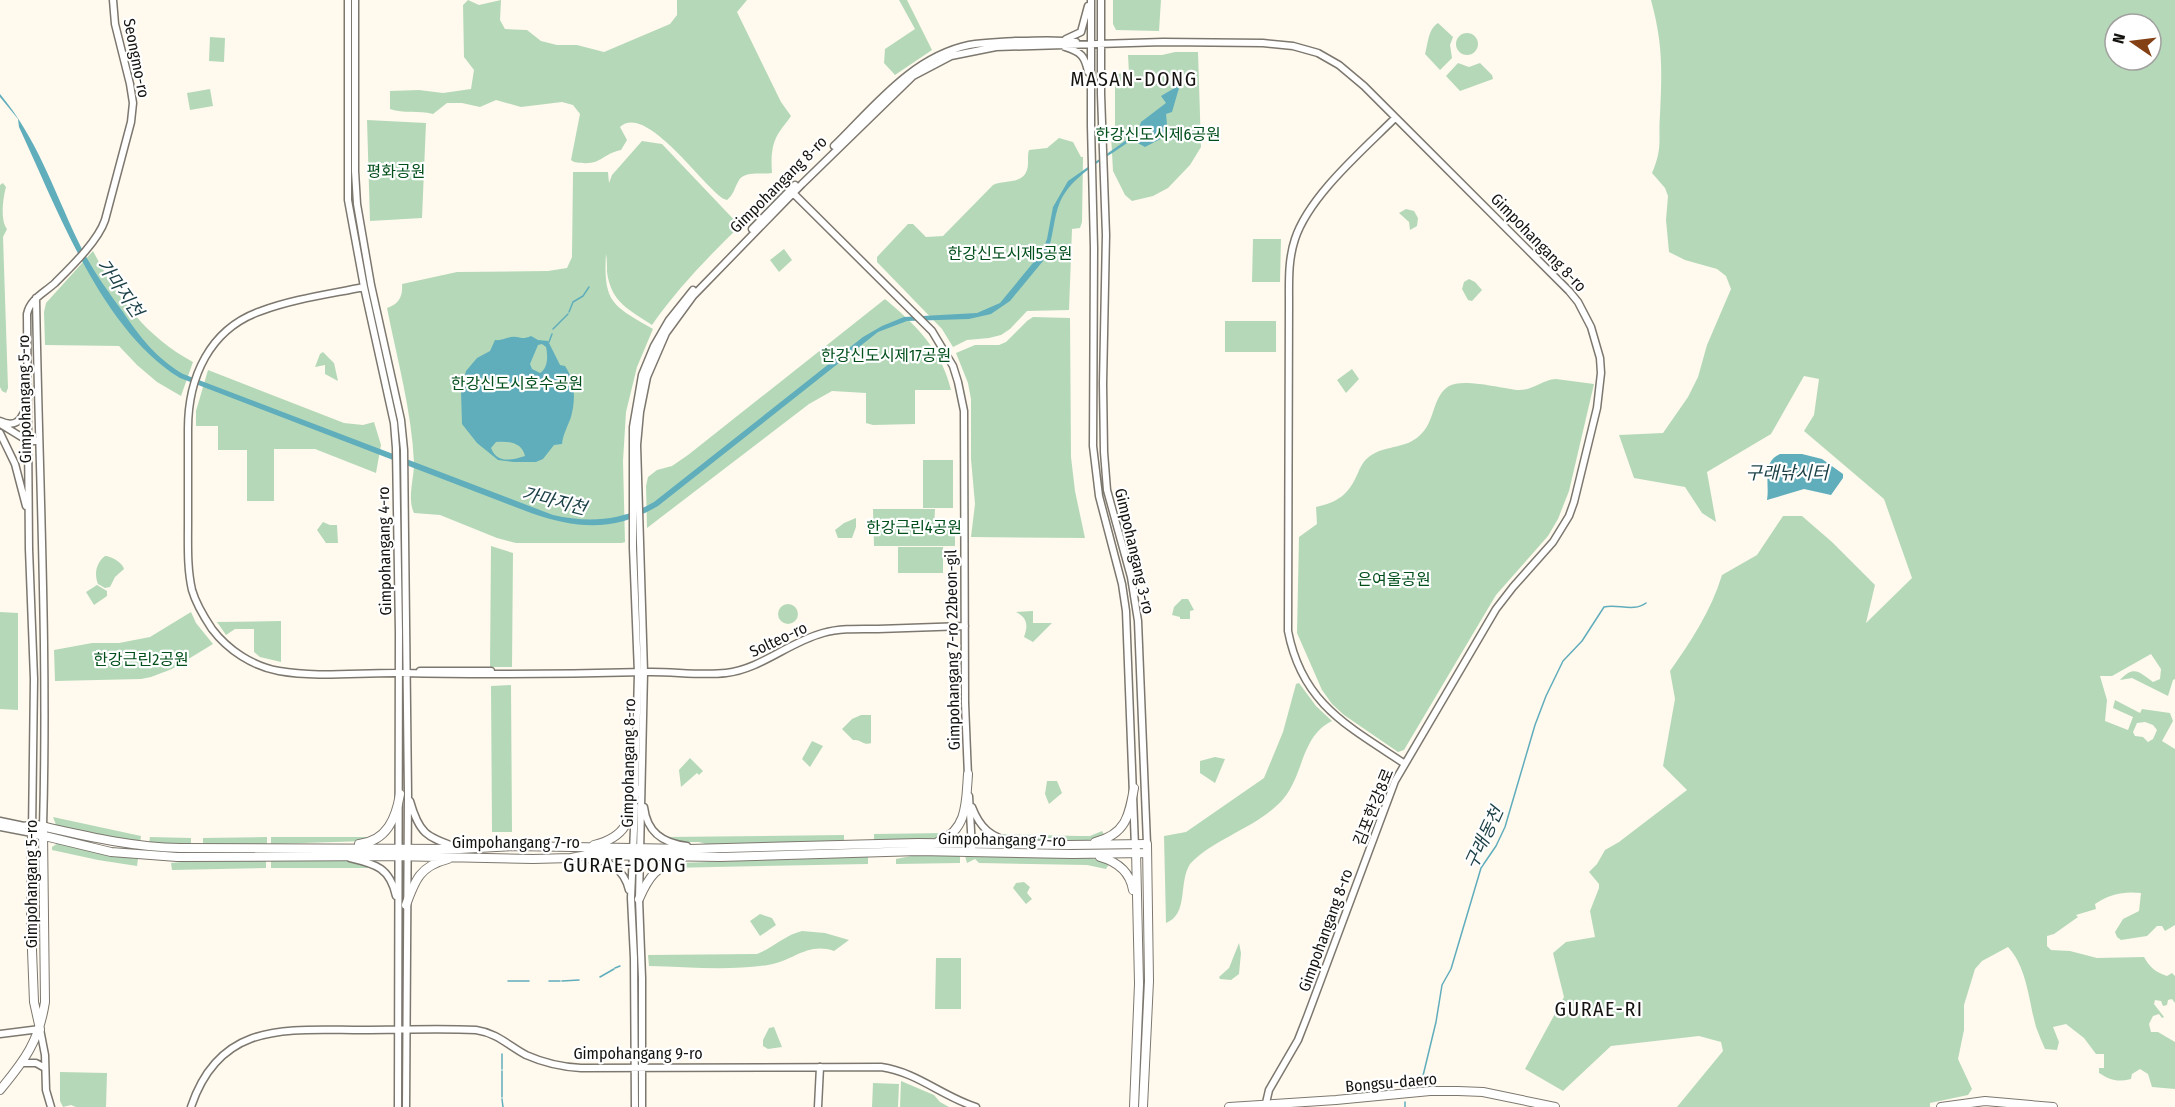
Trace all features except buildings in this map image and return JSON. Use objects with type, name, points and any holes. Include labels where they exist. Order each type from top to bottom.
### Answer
[{"type":"main road","points":[[932,843],[952,835],[962,822],[968,774]]},
{"type":"main road","points":[[1068,845],[1096,842],[1116,833],[1127,819],[1134,788]]},
{"type":"main road","points":[[577,847],[607,841],[619,834],[627,823],[638,789]]},
{"type":"main road","points":[[325,848],[366,843],[378,837],[392,822],[404,794]]},
{"type":"main road","name":"Gimpohangang 7-ro","points":[[32,824],[145,847],[325,848],[571,858],[587,855],[705,848],[932,843],[972,848],[1072,854],[1136,849],[1147,844]]},
{"type":"main road","name":"Gimpohangang 5-ro","points":[[40,1029],[45,1002],[43,827]]},
{"type":"main road","name":"Gimpohangang 7-ro","points":[[32,833],[111,852],[144,856],[338,856],[403,852]]},
{"type":"main road","name":"Gimpohangang 5-ro","points":[[32,833],[34,1002],[40,1029]]},
{"type":"main road","points":[[43,852],[49,842],[58,839]]},
{"type":"main road","name":"Gimpohangang 3-ro","points":[[1143,1107],[1149,981],[1147,844]]},
{"type":"main road","name":"Gimpohangang 7-ro","points":[[459,852],[514,846],[577,847],[720,857],[1068,845],[1136,849],[1147,853]]},
{"type":"main road","name":"Gimpohangang 3-ro","points":[[1134,1107],[1139,984],[1136,849]]},
{"type":"main road","points":[[403,907],[415,881],[422,872],[459,852]]},
{"type":"main road","points":[[1072,854],[1102,857],[1122,867],[1132,883],[1137,913]]},
{"type":"main road","points":[[635,899],[652,874],[665,864],[682,860],[720,857]]},
{"type":"main road","points":[[0,1090],[22,1063],[40,1029]]},
{"type":"main road","name":"Bongsu-daero","points":[[1229,1107],[1430,1091],[1483,1092],[1555,1107]]},
{"type":"main road","points":[[1941,1107],[1985,1101],[2053,1107]]},
{"type":"street","name":"Seongmo-ro","points":[[36,298],[52,286],[100,233],[131,122],[133,103],[116,29],[113,0]]},
{"type":"street","name":"Gimpohangang 4-ro","points":[[348,0],[347,189],[364,287],[392,414],[396,448],[399,673],[404,794]]},
{"type":"street","name":"Gimpohangang 4-ro","points":[[355,0],[357,204],[371,285],[401,420],[404,450],[407,673],[399,1107]]},
{"type":"street","points":[[1090,0],[1081,32],[1063,43],[1084,57],[1090,88]]},
{"type":"street","name":"Gimpohangang 3-ro","points":[[1090,0],[1093,446],[1099,496],[1124,598],[1136,849]]},
{"type":"street","name":"Gimpohangang 3-ro","points":[[1101,0],[1101,94],[1106,235],[1104,452],[1107,490],[1131,577],[1138,621],[1147,844]]},
{"type":"street","name":"Gimpohangang 8-ro","points":[[635,1107],[634,958],[641,672],[633,445],[635,411],[642,375],[654,346],[669,320],[687,296],[903,84],[928,67],[951,56],[978,49],[1063,43],[1263,43],[1300,47],[1326,57],[1351,74],[1549,270],[1578,302],[1597,342],[1601,373],[1597,408],[1577,493],[1569,516],[1553,542],[1504,598],[1395,781],[1298,1040],[1269,1090],[1266,1103]]},
{"type":"street","points":[[1395,118],[1311,206],[1300,225],[1291,254],[1288,631],[1299,669],[1318,700],[1336,718],[1405,764]]},
{"type":"street","name":"Gimpohangang 7-ro 22beon-gil","points":[[792,191],[932,331],[953,366],[958,382],[964,411],[965,626],[972,848]]},
{"type":"street","name":"Solteo-ro","points":[[364,287],[282,305],[248,317],[225,332],[215,343],[198,371],[190,395],[188,410],[189,571],[195,598],[213,630],[229,647],[245,658],[279,671],[322,674],[728,673],[756,664],[812,637],[835,631],[965,626]]},
{"type":"street","name":"Gimpohangang 5-ro","points":[[32,833],[34,679],[29,519],[27,314],[29,306],[36,298]]},
{"type":"street","name":"Gimpohangang 5-ro","points":[[36,298],[46,677],[43,827]]},
{"type":"street","points":[[0,422],[8,425],[19,422],[28,393]]},
{"type":"street","points":[[0,422],[28,441],[39,441]]},
{"type":"street","points":[[0,433],[11,454],[20,480],[29,519]]},
{"type":"street","points":[[638,789],[648,825],[660,838],[677,845],[705,848]]},
{"type":"street","points":[[404,794],[417,823],[426,834],[459,852]]},
{"type":"street","points":[[969,800],[981,825],[992,836],[1032,845]]},
{"type":"street","points":[[0,821],[24,826],[32,824]]},
{"type":"street","points":[[0,827],[32,833]]},
{"type":"street","points":[[338,856],[369,862],[382,870],[403,907]]},
{"type":"street","points":[[571,858],[592,859],[610,863],[618,868],[635,899]]},
{"type":"street","name":"Gimpohangang 8-ro","points":[[635,899],[642,1107]]},
{"type":"street","points":[[0,1034],[40,1029],[46,1090],[51,1107]]},
{"type":"street","name":"Gimpohangang 9-ro","points":[[191,1107],[200,1086],[214,1065],[234,1048],[257,1036],[291,1029],[476,1030],[501,1037],[524,1054],[541,1061],[581,1068],[881,1067],[922,1080],[976,1107]]},
{"type":"street","name":"Gimpohangang 4-ro","points":[[402,1030],[406,1107]]},
{"type":"street","points":[[22,1063],[36,1064],[45,1068]]},
{"type":"street","points":[[818,1107],[820,1067]]},
{"type":"green space","points":[[468,0],[479,5],[501,0],[500,20],[505,29],[527,30],[541,41],[557,45],[577,45],[604,52],[670,24],[677,15],[677,0],[747,0],[737,12],[781,102],[791,116],[781,129],[773,146],[772,173],[753,174],[740,178],[733,194],[727,200],[724,199],[659,136],[644,126],[631,122],[620,127],[627,140],[621,150],[595,162],[574,162],[571,160],[580,114],[573,105],[562,102],[521,107],[496,100],[480,107],[462,103],[447,103],[433,114],[390,109],[390,91],[419,90],[443,93],[471,89],[474,70],[464,57],[463,5]]},
{"type":"green space","points":[[899,0],[907,0],[932,50],[895,75],[884,63],[885,49],[915,29]]},
{"type":"green space","points":[[1113,0],[1161,0],[1159,31],[1116,30],[1113,24]]},
{"type":"green space","points":[[1651,0],[2175,0],[2175,679],[2168,696],[2132,678],[2120,680],[2133,671],[2153,682],[2160,679],[2161,669],[2151,654],[2112,676],[2100,676],[2107,700],[2105,721],[2128,730],[2133,717],[2113,708],[2115,700],[2140,713],[2142,709],[2170,713],[2173,721],[2162,741],[2175,749],[2175,925],[2165,931],[2162,926],[2157,926],[2147,936],[2121,940],[2115,932],[2123,919],[2139,911],[2141,893],[2129,892],[2112,896],[2095,904],[2096,909],[2076,915],[2078,917],[2054,934],[2047,936],[2047,946],[2051,950],[2070,951],[2097,958],[2144,957],[2156,971],[2167,976],[2172,973],[2175,976],[2175,1003],[2172,999],[2168,1000],[2167,1005],[2163,1006],[2161,1001],[2155,1000],[2154,1004],[2164,1017],[2162,1018],[2159,1014],[2153,1016],[2149,1024],[2151,1032],[2158,1032],[2175,1042],[2175,1089],[2152,1087],[2148,1074],[2140,1069],[2132,1074],[2131,1079],[2122,1080],[2111,1079],[2099,1073],[2099,1068],[2104,1068],[2104,1054],[2096,1054],[2084,1038],[2066,1024],[2053,1027],[2059,1042],[2057,1050],[2045,1049],[2036,1027],[2023,975],[2008,947],[1982,961],[1975,969],[1964,1005],[1964,1030],[1958,1059],[1972,1089],[1968,1095],[1930,1103],[1930,1107],[1677,1107],[1723,1051],[1721,1042],[1699,1036],[1611,1046],[1563,1091],[1525,1069],[1564,997],[1553,953],[1566,942],[1595,937],[1590,911],[1599,884],[1589,872],[1605,850],[1619,842],[1687,790],[1663,766],[1675,699],[1670,671],[1706,613],[1722,575],[1757,555],[1783,516],[1802,516],[1875,585],[1866,623],[1912,578],[1884,499],[1804,431],[1814,415],[1819,379],[1804,376],[1771,434],[1707,472],[1716,522],[1702,513],[1685,487],[1634,478],[1619,435],[1663,433],[1688,397],[1698,377],[1707,345],[1731,289],[1726,276],[1717,269],[1685,260],[1669,252],[1666,220],[1668,196],[1665,188],[1652,173],[1659,150],[1660,44]],"holes":[[[2145,722],[2153,725],[2157,730],[2153,739],[2148,742],[2143,737],[2135,736],[2133,732],[2137,723]]]},
{"type":"green space","points":[[1438,23],[1453,37],[1450,45],[1452,58],[1440,70],[1425,54],[1430,33]]},
{"type":"green space","points":[[1463,33],[1471,33],[1478,40],[1478,48],[1471,55],[1463,55],[1456,48],[1456,40]]},
{"type":"green space","points":[[210,37],[225,38],[224,62],[209,61]]},
{"type":"green space","name":"한강신도시제6공원","points":[[1175,52],[1198,52],[1201,147],[1190,165],[1168,188],[1153,196],[1132,201],[1125,195],[1113,171],[1111,135],[1115,125],[1115,74],[1129,73],[1128,55],[1162,55]]},
{"type":"green space","points":[[1458,63],[1469,67],[1480,63],[1493,79],[1460,91],[1446,76]]},
{"type":"green space","points":[[210,89],[213,106],[190,110],[187,93]]},
{"type":"green space","name":"평화공원","points":[[367,120],[426,123],[422,218],[370,221]]},
{"type":"green space","name":"한강신도시제5공원","points":[[1059,138],[1073,142],[1083,157],[1082,222],[1080,228],[1072,229],[1069,310],[1027,311],[1001,335],[967,340],[953,347],[942,329],[877,262],[877,257],[908,224],[913,224],[926,237],[943,236],[993,185],[1017,180],[1025,175],[1029,150],[1047,148]]},
{"type":"green space","name":"한강신도시호수공원","points":[[642,141],[662,144],[740,226],[693,274],[652,325],[629,310],[617,298],[609,283],[606,254],[606,283],[613,301],[628,314],[653,329],[637,367],[626,412],[623,461],[625,542],[516,543],[497,538],[440,515],[414,513],[411,502],[413,444],[404,386],[387,308],[399,299],[402,284],[457,272],[548,271],[567,268],[572,257],[573,172],[608,172],[609,183],[612,175]]},
{"type":"green space","points":[[3,183],[6,187],[3,215],[7,229],[3,237],[8,388],[6,393],[0,387],[0,185]]},
{"type":"green space","points":[[1406,209],[1414,211],[1418,218],[1417,226],[1410,230],[1409,222],[1399,213]]},
{"type":"green space","points":[[1253,239],[1281,239],[1280,282],[1252,282]]},
{"type":"green space","points":[[784,249],[792,260],[779,272],[770,260]]},
{"type":"green space","points":[[93,251],[112,285],[134,314],[161,340],[193,362],[181,396],[157,382],[119,346],[45,345],[46,303]]},
{"type":"green space","points":[[1469,279],[1482,290],[1472,301],[1468,300],[1462,289],[1464,282]]},
{"type":"green space","name":"한강신도시제17공원","points":[[885,299],[917,328],[934,350],[951,390],[915,390],[915,424],[873,425],[866,423],[866,393],[832,391],[809,404],[647,528],[646,486],[648,477],[657,470],[672,466],[688,455]]},
{"type":"green space","points":[[1033,317],[1070,318],[1071,457],[1075,491],[1085,538],[971,537],[975,504],[971,459],[971,399],[968,383],[956,353],[975,345],[999,345],[1006,342]]},
{"type":"green space","points":[[1225,321],[1276,321],[1276,352],[1225,352]]},
{"type":"green space","points":[[323,352],[334,363],[338,381],[325,374],[325,365],[315,367]]},
{"type":"green space","points":[[1352,369],[1359,379],[1346,393],[1337,380]]},
{"type":"green space","points":[[208,370],[344,423],[363,425],[374,422],[381,445],[376,473],[315,449],[274,449],[274,501],[247,501],[247,450],[218,450],[218,426],[196,426],[196,411]]},
{"type":"green space","name":"은여울공원","points":[[1556,379],[1594,384],[1569,491],[1558,519],[1548,536],[1496,595],[1404,750],[1398,752],[1344,715],[1322,690],[1297,633],[1299,537],[1317,524],[1316,507],[1330,503],[1346,493],[1368,458],[1377,452],[1411,442],[1423,432],[1440,395],[1449,386],[1472,383],[1523,390]]},
{"type":"green space","points":[[923,460],[953,460],[953,508],[923,508]]},
{"type":"green space","name":"한강근린4공원","points":[[873,509],[935,509],[934,530],[955,530],[955,546],[874,546]]},
{"type":"green space","points":[[856,518],[852,538],[838,538],[835,530]]},
{"type":"green space","points":[[323,522],[337,525],[338,543],[326,543],[317,530]]},
{"type":"green space","points":[[491,546],[513,553],[512,667],[490,667]]},
{"type":"green space","points":[[898,547],[943,547],[943,573],[898,573]]},
{"type":"green space","points":[[105,556],[116,560],[124,569],[115,577],[110,587],[105,588],[98,584],[96,573],[98,565]]},
{"type":"green space","points":[[97,585],[107,591],[107,596],[94,605],[86,592]]},
{"type":"green space","points":[[1182,599],[1188,599],[1194,610],[1190,611],[1190,619],[1180,619],[1172,615],[1174,607]]},
{"type":"green space","points":[[788,604],[795,607],[798,614],[795,621],[788,624],[781,621],[778,614],[781,607]]},
{"type":"green space","points":[[1033,611],[1033,623],[1052,623],[1033,642],[1024,637],[1026,623],[1023,617],[1016,612]]},
{"type":"green space","points":[[0,612],[18,613],[18,710],[0,709]]},
{"type":"green space","name":"한강근린2공원","points":[[191,612],[196,623],[213,644],[172,669],[141,679],[55,681],[54,650],[92,643],[119,643],[150,637]]},
{"type":"green space","points":[[281,621],[281,662],[260,657],[254,652],[254,629],[235,629],[226,635],[217,622]]},
{"type":"green space","points":[[1299,683],[1316,706],[1332,721],[1314,736],[1296,778],[1284,798],[1263,817],[1212,846],[1190,864],[1184,880],[1178,913],[1166,923],[1164,836],[1186,832],[1264,778],[1283,732],[1296,684]]},
{"type":"green space","points":[[511,685],[512,832],[492,832],[491,686]]},
{"type":"green space","points":[[861,715],[871,715],[871,743],[866,744],[853,740],[842,729],[852,719]]},
{"type":"green space","points":[[812,741],[823,746],[810,767],[802,759]]},
{"type":"green space","points":[[1215,757],[1225,759],[1215,783],[1200,773],[1200,761]]},
{"type":"green space","points":[[690,758],[703,771],[699,775],[697,773],[681,787],[679,770]]},
{"type":"green space","points":[[1047,781],[1057,781],[1062,793],[1049,804],[1045,794]]},
{"type":"green space","points":[[53,817],[141,836],[140,843],[56,825]]},
{"type":"green space","points":[[1102,831],[1105,836],[1067,842],[1035,841],[997,834],[1090,836]]},
{"type":"green space","points":[[946,833],[936,839],[874,840],[874,834]]},
{"type":"green space","points":[[844,835],[844,840],[832,842],[709,845],[699,842],[675,842],[665,837]]},
{"type":"green space","points":[[150,837],[191,838],[191,843],[149,844]]},
{"type":"green space","points":[[267,837],[267,844],[211,845],[203,843],[203,838]]},
{"type":"green space","points":[[271,837],[366,837],[366,841],[271,844]]},
{"type":"green space","points":[[58,843],[138,859],[137,866],[52,850],[52,847]]},
{"type":"green space","points":[[911,856],[960,856],[960,863],[896,864],[896,859]]},
{"type":"green space","points":[[965,856],[1090,858],[1110,862],[1106,869],[1087,865],[979,863],[975,859],[967,863]]},
{"type":"green space","points":[[868,857],[868,864],[666,868],[677,863]]},
{"type":"green space","points":[[266,860],[266,868],[172,870],[171,863],[191,861]]},
{"type":"green space","points":[[271,860],[335,860],[359,863],[371,866],[371,868],[271,868]]},
{"type":"green space","points":[[1024,882],[1030,887],[1027,893],[1032,899],[1026,904],[1013,888],[1016,883]]},
{"type":"green space","points":[[760,914],[772,918],[776,925],[760,936],[750,921]]},
{"type":"green space","points":[[802,931],[825,933],[849,940],[834,951],[808,950],[777,963],[753,967],[649,966],[648,955],[757,954],[790,935]]},
{"type":"green space","points":[[1239,943],[1241,953],[1239,974],[1231,980],[1220,979],[1219,977],[1229,968]]},
{"type":"green space","points":[[936,958],[961,958],[961,1009],[935,1009]]},
{"type":"green space","points":[[774,1027],[782,1047],[768,1049],[763,1046],[763,1040],[769,1028]]},
{"type":"green space","points":[[60,1072],[107,1073],[106,1107],[71,1105],[63,1107],[60,1101]]},
{"type":"green space","points":[[901,1081],[934,1095],[949,1107],[900,1107]]},
{"type":"green space","points":[[873,1083],[899,1084],[898,1107],[872,1107]]},
{"type":"water","points":[[1178,86],[1172,112],[1166,114],[1168,135],[1145,147],[1134,141],[1127,143],[1089,169],[1072,184],[1057,209],[1047,254],[1010,301],[991,314],[969,319],[907,321],[878,332],[658,506],[626,520],[596,525],[580,525],[531,513],[180,378],[152,357],[127,330],[104,299],[66,229],[19,127],[18,119],[0,97],[0,94],[13,110],[34,145],[82,249],[98,277],[142,338],[173,368],[183,374],[553,515],[579,519],[605,519],[630,513],[654,502],[863,337],[882,326],[904,317],[977,313],[1000,303],[1042,252],[1053,207],[1068,181],[1138,132],[1141,122],[1166,103],[1161,96]]},
{"type":"water","points":[[531,336],[538,340],[548,341],[560,365],[565,366],[571,378],[574,404],[571,417],[562,444],[554,445],[543,459],[536,462],[498,460],[477,443],[462,424],[461,391],[466,371],[477,358],[490,351],[495,340]],"holes":[[[542,344],[546,347],[547,358],[545,368],[540,373],[532,369],[530,364],[538,345]],[[496,442],[510,442],[518,445],[525,456],[501,459],[491,448]]]},
{"type":"water","name":"구래낚시터","points":[[1780,454],[1802,454],[1822,459],[1843,474],[1843,478],[1831,495],[1804,489],[1767,500],[1768,468],[1770,462]]},
{"type":"waterway","points":[[569,312],[573,302],[583,296],[589,287]]},
{"type":"waterway","points":[[553,329],[568,314]]},
{"type":"waterway","points":[[549,342],[552,334]]},
{"type":"waterway","name":"구래동천","points":[[1405,1085],[1421,1084],[1436,1022],[1442,985],[1451,969],[1481,868],[1496,846],[1505,827],[1535,725],[1563,661],[1582,641],[1604,607],[1636,607],[1646,603]]},
{"type":"waterway","points":[[615,968],[620,966]]},
{"type":"waterway","points":[[600,977],[614,969]]},
{"type":"waterway","points":[[562,981],[579,980]]},
{"type":"waterway","points":[[508,981],[529,981]]},
{"type":"waterway","points":[[549,981],[560,981]]},
{"type":"waterway","points":[[502,1054],[502,1069]]},
{"type":"waterway","points":[[502,1071],[502,1097]]},
{"type":"waterway","points":[[502,1099],[503,1107]]},
{"type":"waterway","name":"구래동천","points":[[1405,1102],[1405,1107]]},
{"type":"district","name":"MASAN-DONG","points":[[1134,79]]},
{"type":"district","name":"GURAE-DONG","points":[[625,865]]},
{"type":"district","name":"GURAE-RI","points":[[1599,1009]]},
{"type":"water label","name":"가마지천","points":[[120,288]]},
{"type":"water label","name":"가마지천","points":[[554,501]]}]
